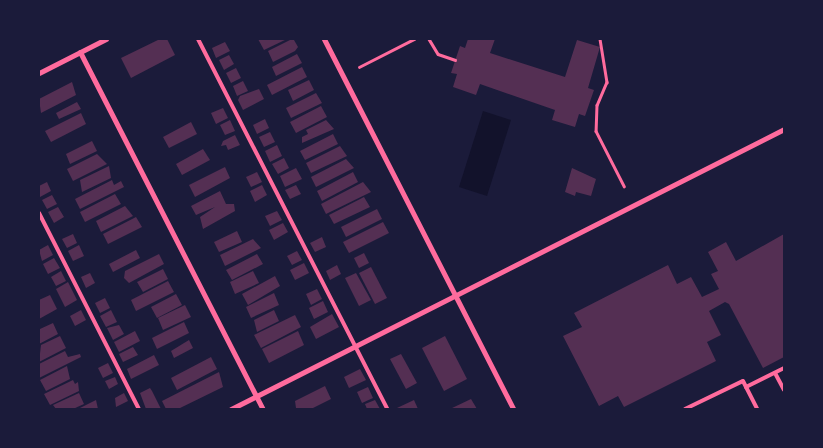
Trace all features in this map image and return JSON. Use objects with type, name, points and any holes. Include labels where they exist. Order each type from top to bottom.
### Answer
[{"type":"street","points":[[39,73],[106,39]]},
{"type":"street","points":[[324,39],[513,409]]},
{"type":"street","points":[[80,52],[263,409]]},
{"type":"street","points":[[231,409],[784,129]]},
{"type":"lane","points":[[198,39],[387,409]]},
{"type":"lane","points":[[39,213],[139,409]]},
{"type":"lane","points":[[746,387],[784,368]]},
{"type":"lane","points":[[775,373],[784,390]]},
{"type":"lane","points":[[685,409],[743,381],[757,409]]},
{"type":"path","points":[[359,67],[414,39]]},
{"type":"path","points":[[429,39],[438,54],[455,60]]},
{"type":"path","points":[[600,39],[607,77],[595,114],[596,132],[624,186]]},
{"type":"shaded area","points":[[483,111],[511,120],[487,196],[459,187]]},
{"type":"building","points":[[160,39],[167,39],[175,55],[131,78],[121,58]]},
{"type":"building","points":[[258,39],[287,39],[264,50]]},
{"type":"building","points":[[468,39],[495,39],[490,53],[565,77],[577,40],[600,47],[588,88],[594,90],[585,116],[579,114],[575,127],[552,120],[555,110],[480,84],[476,95],[453,87],[457,74],[451,73],[460,46],[465,48]]},
{"type":"building","points":[[290,40],[294,40],[298,47],[295,51],[273,62],[268,51]]},
{"type":"building","points":[[225,42],[230,51],[216,58],[212,48]]},
{"type":"building","points":[[297,54],[302,63],[276,76],[272,67]]},
{"type":"building","points":[[229,55],[234,64],[224,70],[219,60]]},
{"type":"building","points":[[302,67],[307,77],[272,95],[267,85]]},
{"type":"building","points":[[236,68],[241,78],[231,83],[226,73]]},
{"type":"building","points":[[309,80],[314,90],[293,101],[288,90]]},
{"type":"building","points":[[243,81],[248,91],[237,96],[233,86]]},
{"type":"building","points":[[72,82],[76,95],[41,113],[39,99]]},
{"type":"building","points":[[259,89],[264,99],[243,110],[238,100],[240,96]]},
{"type":"building","points":[[316,93],[322,103],[291,118],[286,108]]},
{"type":"building","points":[[77,102],[81,109],[59,119],[56,113]]},
{"type":"building","points":[[321,106],[327,117],[296,133],[290,122]]},
{"type":"building","points":[[223,108],[228,118],[216,124],[211,113]]},
{"type":"building","points":[[81,113],[86,124],[51,142],[45,131]]},
{"type":"building","points":[[265,119],[269,128],[257,134],[253,125]]},
{"type":"building","points":[[230,120],[235,131],[225,135],[220,125]]},
{"type":"building","points":[[326,120],[334,129],[302,143],[302,137],[308,134],[306,130]]},
{"type":"building","points":[[191,122],[197,134],[169,148],[163,137]]},
{"type":"building","points":[[270,132],[275,142],[264,147],[259,137]]},
{"type":"building","points":[[333,134],[338,144],[305,160],[300,151]]},
{"type":"building","points":[[235,135],[240,145],[228,150],[226,145],[221,146],[223,141]]},
{"type":"building","points":[[92,141],[97,151],[70,164],[66,154]]},
{"type":"building","points":[[277,145],[282,156],[270,162],[265,151]]},
{"type":"building","points":[[340,146],[347,156],[311,173],[306,163]]},
{"type":"building","points":[[203,149],[210,160],[182,175],[176,164]]},
{"type":"building","points":[[97,154],[107,164],[73,181],[67,169]]},
{"type":"building","points":[[284,158],[289,168],[278,174],[272,164]]},
{"type":"building","points":[[346,159],[354,168],[316,187],[311,177]]},
{"type":"building","points":[[109,166],[111,178],[82,192],[80,180]]},
{"type":"building","points":[[225,167],[230,178],[195,197],[189,185]]},
{"type":"building","points":[[296,168],[302,179],[285,187],[280,176]]},
{"type":"building","points":[[572,168],[596,179],[591,196],[576,192],[575,196],[565,192]]},
{"type":"building","points":[[257,172],[262,182],[251,187],[246,177]]},
{"type":"building","points":[[353,172],[358,182],[322,201],[317,191]]},
{"type":"building","points":[[112,180],[114,185],[121,181],[124,187],[80,209],[75,199]]},
{"type":"building","points":[[47,182],[51,191],[40,197],[39,186]]},
{"type":"building","points":[[363,182],[371,192],[326,214],[321,204]]},
{"type":"building","points":[[262,185],[267,195],[255,202],[250,191]]},
{"type":"building","points":[[296,185],[301,194],[290,199],[285,190]]},
{"type":"building","points":[[220,191],[226,204],[234,204],[235,211],[203,229],[200,217],[215,207],[196,215],[191,206]]},
{"type":"building","points":[[115,194],[121,204],[85,222],[80,212]]},
{"type":"building","points":[[52,195],[57,204],[47,209],[42,200]]},
{"type":"building","points":[[364,197],[370,207],[334,224],[329,215]]},
{"type":"building","points":[[125,206],[133,216],[101,232],[96,221]]},
{"type":"building","points":[[58,207],[64,217],[54,223],[48,212]]},
{"type":"building","points":[[377,209],[382,219],[346,237],[341,227]]},
{"type":"building","points":[[277,211],[282,220],[270,226],[265,216]]},
{"type":"building","points":[[136,217],[142,227],[108,244],[103,234]]},
{"type":"building","points":[[383,222],[389,233],[349,253],[343,242]]},
{"type":"building","points":[[283,223],[288,232],[274,240],[269,230]]},
{"type":"building","points":[[237,231],[242,242],[219,252],[214,242]]},
{"type":"building","points":[[73,234],[77,243],[67,248],[62,239]]},
{"type":"building","points":[[784,234],[784,357],[763,368],[729,304],[725,302],[709,311],[721,335],[707,342],[716,361],[624,407],[618,396],[599,406],[563,336],[582,327],[574,313],[668,265],[677,284],[691,277],[702,297],[719,289],[711,274],[718,271],[708,252],[726,242],[736,261]]},
{"type":"building","points":[[322,237],[326,247],[315,252],[310,243]]},
{"type":"building","points":[[253,239],[261,248],[225,266],[220,255]]},
{"type":"building","points":[[48,245],[53,255],[42,261],[39,250]]},
{"type":"building","points":[[79,245],[84,256],[73,261],[68,251]]},
{"type":"building","points":[[136,250],[140,258],[113,272],[109,264]]},
{"type":"building","points":[[297,251],[302,260],[292,265],[287,256]]},
{"type":"building","points":[[364,253],[369,263],[359,268],[354,258]]},
{"type":"building","points":[[159,254],[164,264],[129,283],[124,278],[125,271]]},
{"type":"building","points":[[257,254],[263,264],[232,280],[226,270]]},
{"type":"building","points":[[54,258],[60,268],[48,274],[43,264]]},
{"type":"building","points":[[304,263],[309,273],[295,280],[290,270]]},
{"type":"building","points":[[337,265],[341,274],[330,280],[326,271]]},
{"type":"building","points":[[371,267],[387,298],[375,304],[359,273]]},
{"type":"building","points":[[163,269],[168,279],[143,292],[137,282]]},
{"type":"building","points":[[61,271],[66,281],[56,286],[51,277]]},
{"type":"building","points":[[253,271],[259,283],[235,294],[230,282]]},
{"type":"building","points":[[90,273],[95,283],[86,288],[81,277]]},
{"type":"building","points":[[356,273],[371,300],[359,306],[345,278]]},
{"type":"building","points":[[275,276],[280,286],[248,305],[242,294]]},
{"type":"building","points":[[168,281],[174,292],[136,311],[131,300]]},
{"type":"building","points":[[68,282],[77,300],[65,307],[56,289]]},
{"type":"building","points":[[317,289],[322,299],[311,305],[306,294]]},
{"type":"building","points":[[274,293],[279,305],[251,318],[246,307]]},
{"type":"building","points":[[176,294],[182,305],[157,318],[151,307]]},
{"type":"building","points":[[50,295],[57,309],[39,319],[39,300]]},
{"type":"building","points":[[105,298],[110,308],[100,313],[95,303]]},
{"type":"building","points":[[323,301],[328,312],[314,319],[309,308]]},
{"type":"building","points":[[185,305],[191,317],[163,330],[158,318]]},
{"type":"building","points":[[81,310],[86,320],[75,326],[70,316]]},
{"type":"building","points":[[111,310],[117,322],[106,327],[100,316]]},
{"type":"building","points":[[274,310],[279,321],[257,332],[254,320]]},
{"type":"building","points":[[332,314],[339,327],[316,339],[310,327]]},
{"type":"building","points":[[295,315],[301,327],[261,348],[254,335]]},
{"type":"building","points":[[184,322],[189,333],[157,349],[152,338]]},
{"type":"building","points":[[53,323],[58,334],[39,344],[39,325],[40,329]]},
{"type":"building","points":[[119,325],[124,334],[113,340],[107,328]]},
{"type":"building","points":[[135,331],[140,341],[119,352],[114,342]]},
{"type":"building","points":[[298,331],[304,345],[269,363],[262,349]]},
{"type":"building","points":[[60,336],[66,348],[39,362],[41,345]]},
{"type":"building","points":[[445,336],[467,379],[444,391],[422,348]]},
{"type":"building","points":[[189,340],[193,348],[174,358],[171,351]]},
{"type":"building","points":[[133,347],[138,355],[123,362],[119,354]]},
{"type":"building","points":[[65,351],[68,357],[80,354],[81,357],[39,378],[39,364]]},
{"type":"building","points":[[401,354],[417,383],[406,389],[390,359]]},
{"type":"building","points":[[154,355],[159,365],[131,379],[127,369]]},
{"type":"building","points":[[211,357],[217,369],[177,390],[171,378]]},
{"type":"building","points":[[108,363],[113,373],[103,378],[98,368]]},
{"type":"building","points":[[67,366],[70,379],[46,391],[40,380]]},
{"type":"building","points":[[360,369],[366,380],[349,388],[344,377]]},
{"type":"building","points":[[219,372],[223,387],[178,409],[166,409],[162,401]]},
{"type":"building","points":[[115,377],[118,384],[109,389],[105,381]]},
{"type":"building","points":[[73,380],[75,384],[78,382],[79,391],[50,405],[44,394]]},
{"type":"building","points":[[325,386],[331,399],[311,409],[296,408],[295,401]]},
{"type":"building","points":[[368,387],[373,398],[362,403],[357,392]]},
{"type":"building","points":[[150,388],[161,409],[146,409],[140,393]]},
{"type":"building","points":[[79,393],[84,404],[73,409],[56,409],[53,405]]},
{"type":"building","points":[[124,393],[128,401],[116,407],[115,398]]},
{"type":"building","points":[[471,399],[477,409],[450,409]]},
{"type":"building","points":[[96,400],[98,409],[78,409]]},
{"type":"building","points":[[375,400],[380,409],[367,409],[365,404]]},
{"type":"building","points":[[414,400],[418,409],[397,408]]}]
